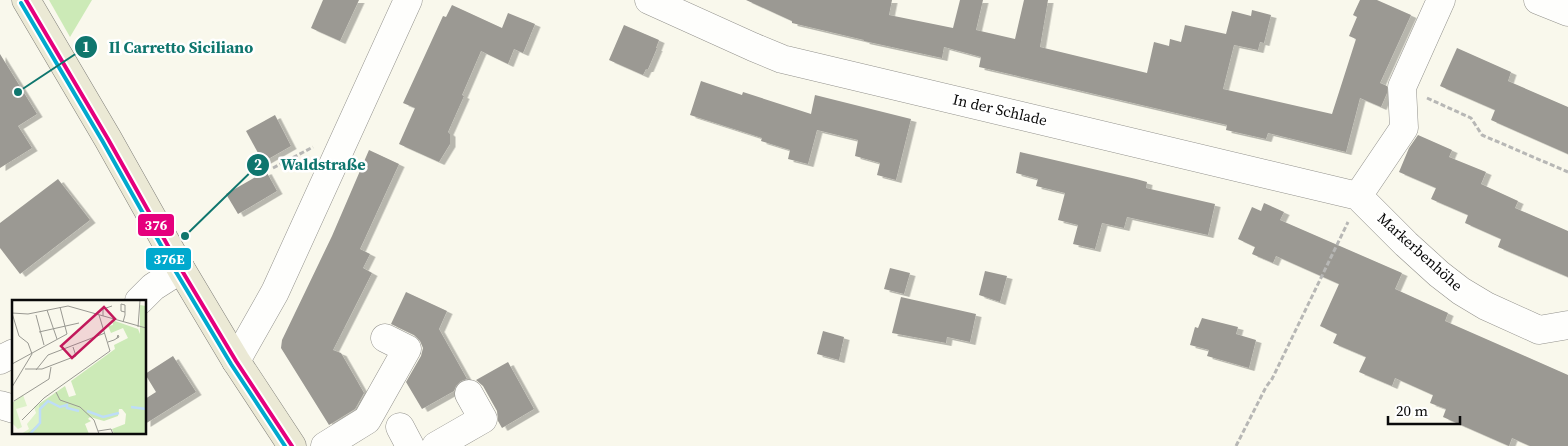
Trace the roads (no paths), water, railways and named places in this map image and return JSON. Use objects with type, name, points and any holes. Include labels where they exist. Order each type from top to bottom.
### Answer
[{"type":"main road","points":[[26,0],[108,139],[181,269],[236,361],[292,446]]},
{"type":"street","points":[[236,361],[275,292],[408,0]]},
{"type":"street","name":"In der Schlade","points":[[649,0],[753,48],[782,59],[1358,196]]},
{"type":"street","points":[[1358,196],[1404,128],[1402,87],[1441,0]]},
{"type":"street","points":[[1538,0],[1568,12]]},
{"type":"street","name":"Markerbenhöhe","points":[[1358,196],[1406,244],[1461,291],[1486,306],[1539,330],[1568,325]]},
{"type":"street","points":[[140,300],[153,288],[181,269]]},
{"type":"street","points":[[324,446],[367,420],[407,349],[385,338]]},
{"type":"street","points":[[0,360],[12,354]]},
{"type":"street","points":[[436,446],[483,419],[469,394]]},
{"type":"place","name":"Il Carretto Siciliano","points":[[18,92]]},
{"type":"place","name":"Waldstraße","points":[[185,236]]}]
